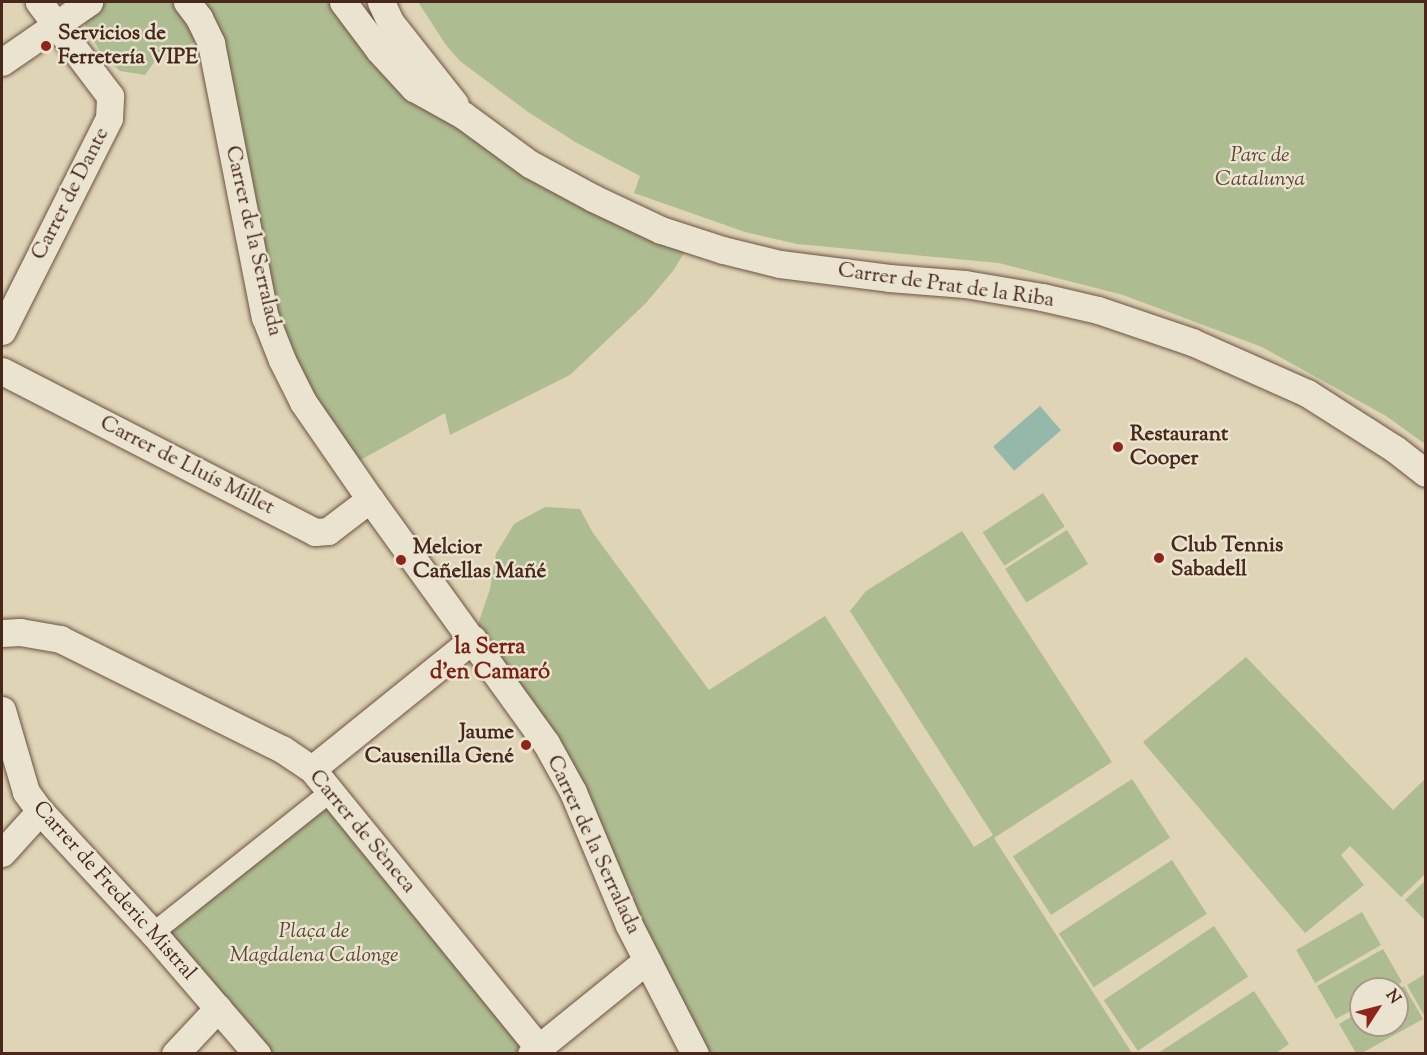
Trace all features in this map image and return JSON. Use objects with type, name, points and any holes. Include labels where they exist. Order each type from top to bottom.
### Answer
[{"type":"street","name":"Carrer de Dante","points":[[2,331],[109,118],[110,96],[39,2]]},
{"type":"street","points":[[2,62],[89,2]]},
{"type":"street","name":"Carrer de la Serralada","points":[[187,2],[199,18],[210,44],[265,317],[303,402],[370,500],[473,639],[546,743],[573,792],[629,925],[695,1053]]},
{"type":"street","name":"Carrer de Prat de la Riba","points":[[343,2],[379,50],[414,88],[463,115],[530,164],[593,198],[662,230],[712,247],[780,264],[888,278],[964,284],[1042,297],[1098,310],[1192,342],[1307,393],[1395,449],[1425,473]]},
{"type":"street","name":"Carrer de Prat de la Riba","points":[[381,2],[391,23],[463,115]]},
{"type":"street","name":"Carrer de Lluís Millet","points":[[2,371],[315,532],[328,531],[370,500]]},
{"type":"street","name":"Carrer de Sèneca","points":[[2,633],[20,632],[60,639],[282,749],[312,769],[535,1050]]},
{"type":"street","points":[[312,769],[473,639]]},
{"type":"street","name":"Carrer de Frederic Mistral","points":[[2,710],[26,792],[40,811],[153,933],[258,1053]]},
{"type":"street","points":[[153,933],[330,792]]},
{"type":"street","points":[[2,853],[40,811]]},
{"type":"street","points":[[535,1050],[647,960]]},
{"type":"street","points":[[175,1053],[218,1008]]},
{"type":"green space","points":[[97,2],[177,2],[184,11],[195,42],[155,61],[145,75],[120,71],[102,55],[79,15]]},
{"type":"green space","points":[[187,2],[343,2],[414,88],[692,240],[673,271],[646,303],[570,375],[450,435],[445,413],[348,467],[303,402]]},
{"type":"green space","name":"Parc de Catalunya","points":[[418,2],[1425,2],[1425,444],[1386,416],[1262,347],[1123,295],[999,263],[797,244],[745,232],[634,193],[640,176],[577,143],[528,112],[460,61],[446,45]]},
{"type":"green space","points":[[1043,493],[1065,527],[1004,566],[983,532]]},
{"type":"green space","points":[[545,507],[580,509],[593,533],[709,690],[825,616],[974,847],[993,835],[850,611],[866,591],[962,531],[1112,762],[994,838],[1132,1053],[695,1053],[573,792],[473,639],[490,589],[496,554],[514,524]]},
{"type":"green space","points":[[1067,530],[1088,564],[1026,603],[1005,569]]},
{"type":"green space","points":[[1246,657],[1393,810],[1425,779],[1425,874],[1401,897],[1350,846],[1341,855],[1364,885],[1305,933],[1143,742]]},
{"type":"green space","points":[[1132,779],[1170,838],[1051,915],[1013,856]]},
{"type":"green space","name":"Plaça de Magdalena Calonge","points":[[330,792],[531,1054],[257,1053],[153,933]]},
{"type":"green space","points":[[1172,860],[1207,914],[1094,987],[1059,934]]},
{"type":"green space","points":[[1425,881],[1425,920],[1405,900]]},
{"type":"green space","points":[[1362,912],[1381,945],[1315,983],[1296,950]]},
{"type":"green space","points":[[1214,926],[1248,977],[1138,1051],[1104,1000]]},
{"type":"green space","points":[[1383,949],[1399,977],[1349,977],[1349,1012],[1336,1019],[1317,986]]},
{"type":"green space","points":[[1425,974],[1426,1017],[1409,989],[1409,984]]},
{"type":"green space","points":[[1254,991],[1289,1044],[1276,1053],[1158,1053]]},
{"type":"green space","points":[[1409,995],[1423,1019],[1409,1027]]},
{"type":"green space","points":[[1349,1018],[1349,1037],[1391,1037],[1362,1053],[1356,1053],[1339,1024]]},
{"type":"shaded area","points":[[1040,406],[1061,430],[1014,471],[993,447]]},
{"type":"place","name":"Servicios de Ferretería VIPE","points":[[46,46]]},
{"type":"place","name":"Restaurant Cooper","points":[[1118,447]]},
{"type":"place","name":"Club Tennis Sabadell","points":[[1159,558]]},
{"type":"place","name":"Melcior Cañellas Mañé","points":[[401,560]]},
{"type":"place","name":"Jaume Causenilla Gené","points":[[526,745]]},
{"type":"district","name":"la Serra d'en Camaró","points":[[490,660]]}]
